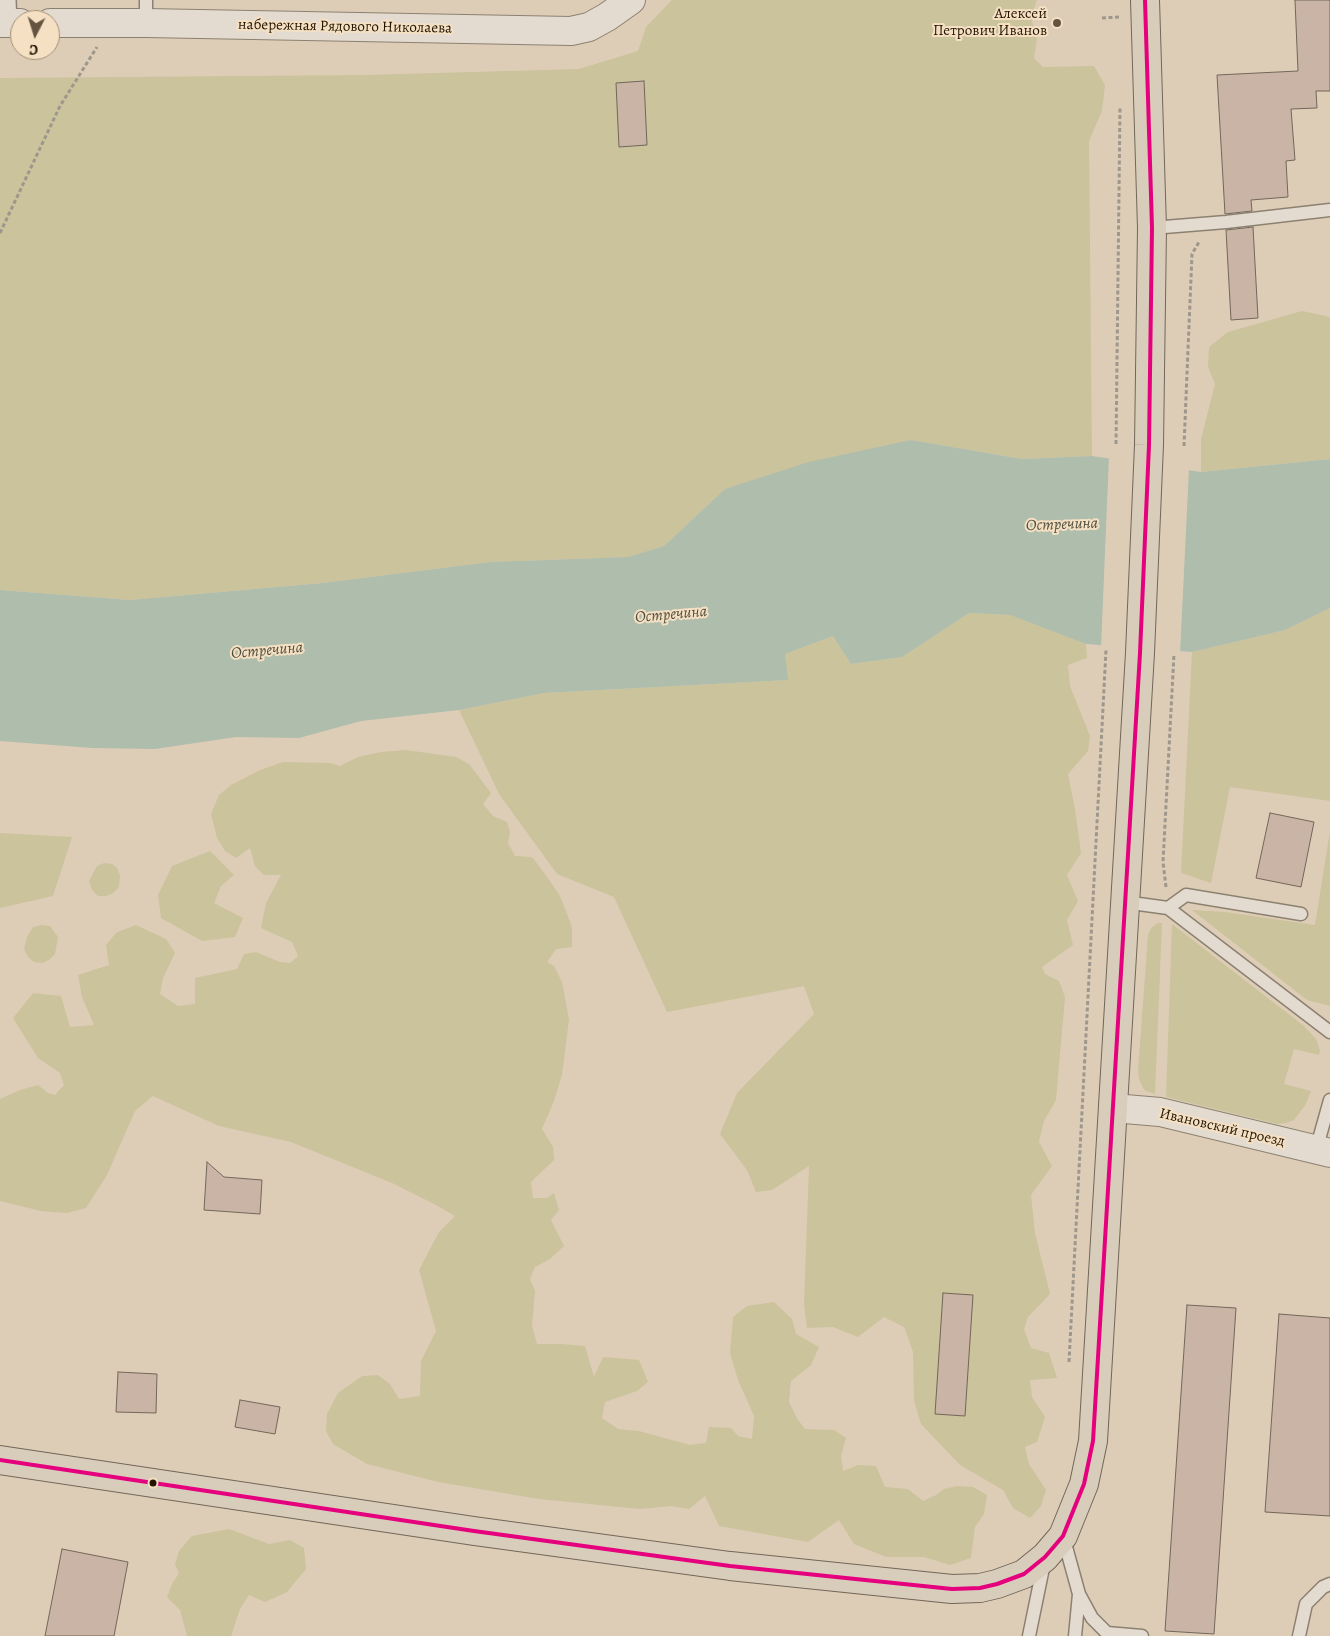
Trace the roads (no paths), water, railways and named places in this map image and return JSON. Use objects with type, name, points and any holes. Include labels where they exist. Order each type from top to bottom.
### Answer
[{"type":"main road","points":[[0,1461],[474,1532],[730,1566],[942,1588],[980,1588],[1024,1574],[1045,1557],[1063,1536],[1084,1484],[1093,1440],[1140,653],[1149,445],[1152,228],[1146,0]]},
{"type":"street","name":"набережная Рядового Николаева","points":[[60,23],[112,23],[146,12],[571,32],[589,27],[607,8],[631,0]]},
{"type":"street","name":"Ивановский проезд","points":[[1113,1108],[1160,1112],[1323,1152]]},
{"type":"lane","points":[[1152,228],[1330,210]]},
{"type":"lane","points":[[1168,908],[1186,896],[1302,914]]},
{"type":"lane","points":[[1124,902],[1168,908],[1330,1032]]},
{"type":"lane","points":[[1323,1152],[1330,1100]]},
{"type":"lane","points":[[1063,1536],[1079,1594],[1092,1618],[1107,1633],[1142,1636]]},
{"type":"lane","points":[[1029,1636],[1045,1557]]},
{"type":"lane","points":[[1299,1636],[1306,1604],[1323,1587],[1330,1584]]},
{"type":"lane","points":[[1075,1636],[1079,1594]]},
{"type":"water","name":"Остречина","points":[[911,440],[1022,459],[1092,456],[1201,472],[1330,459],[1330,608],[1285,630],[1192,652],[1086,644],[1010,615],[969,613],[902,657],[851,664],[833,636],[785,654],[788,680],[544,693],[459,710],[361,721],[299,738],[236,737],[155,749],[92,748],[0,741],[0,590],[130,600],[323,583],[491,562],[628,557],[664,546],[725,489],[809,462]]},
{"type":"place","name":"Алексей Петрович Иванов","points":[[1057,23]]}]
